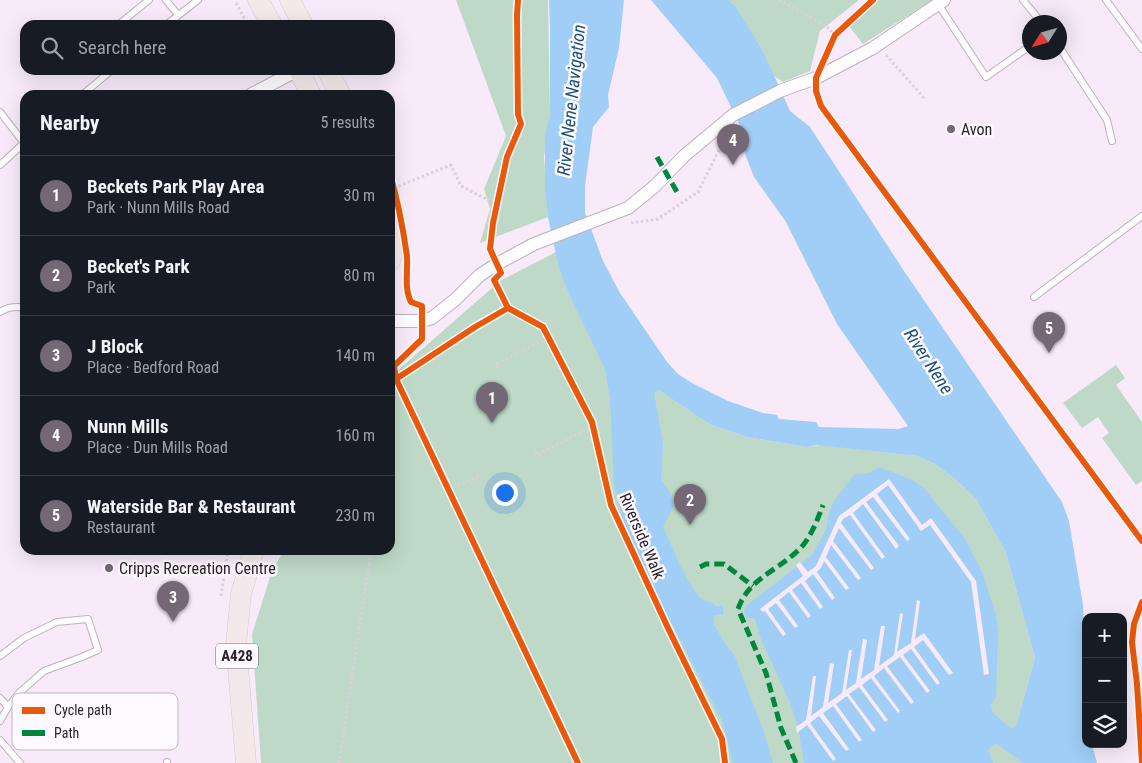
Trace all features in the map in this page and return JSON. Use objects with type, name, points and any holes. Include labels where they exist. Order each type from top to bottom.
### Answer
[{"type":"main road","points":[[258,0],[269,20]]},
{"type":"main road","points":[[290,0],[300,20]]},
{"type":"main road","points":[[301,75],[309,90]]},
{"type":"main road","points":[[330,75],[338,90]]},
{"type":"main road","name":"A428","points":[[246,763],[236,644],[241,594],[250,555]]},
{"type":"street","points":[[395,321],[422,321],[432,318],[456,300],[480,275],[534,244],[628,208],[655,186],[684,156],[733,115],[780,91],[816,78],[873,48],[941,2]]},
{"type":"street","points":[[260,90],[288,75]]},
{"type":"lane","points":[[124,20],[149,0]]},
{"type":"lane","points":[[166,0],[178,15]]},
{"type":"lane","points":[[172,20],[198,0]]},
{"type":"lane","points":[[1023,0],[1035,15]]},
{"type":"lane","points":[[1106,0],[1142,49]]},
{"type":"lane","points":[[941,2],[986,77],[1022,52]]},
{"type":"lane","points":[[1067,59],[1107,120],[1112,141]]},
{"type":"lane","points":[[88,90],[106,75]]},
{"type":"lane","points":[[0,112],[20,138]]},
{"type":"lane","points":[[0,165],[20,147]]},
{"type":"lane","points":[[1034,297],[1142,216]]},
{"type":"lane","points":[[0,312],[5,308],[20,307]]},
{"type":"lane","points":[[0,656],[24,638],[57,622],[88,620],[98,650],[44,671],[19,693]]},
{"type":"lane","points":[[0,698],[8,707]]},
{"type":"lane","points":[[0,721],[12,702]]},
{"type":"lane","points":[[0,740],[20,763]]},
{"type":"path","points":[[779,0],[826,26],[835,35]]},
{"type":"path","points":[[236,3],[245,20]]},
{"type":"path","points":[[885,54],[925,99]]},
{"type":"path","points":[[622,224],[658,219],[698,192],[723,141]]},
{"type":"path","points":[[395,187],[451,165],[461,186],[496,205],[499,193]]},
{"type":"path","points":[[395,193],[397,198]]},
{"type":"path","points":[[498,368],[496,364],[547,335],[553,346]]},
{"type":"path","points":[[396,376],[404,374]]},
{"type":"path","points":[[396,376],[400,387]]},
{"type":"path","points":[[395,384],[396,376]]},
{"type":"path","points":[[535,452],[538,454],[592,424],[595,435]]},
{"type":"path","points":[[449,489],[482,475]]},
{"type":"path","points":[[445,481],[453,498]]},
{"type":"path","points":[[339,763],[370,555]]},
{"type":"green space","points":[[456,0],[548,0],[550,115],[544,157],[548,217],[480,243],[490,209],[484,189],[506,136]]},
{"type":"green space","points":[[728,0],[859,0],[820,31],[810,71],[783,82],[774,76],[764,53]]},
{"type":"green space","points":[[879,0],[932,0],[863,44],[849,26]]},
{"type":"green space","points":[[556,252],[567,290],[595,346],[709,424],[747,437],[807,447],[821,445],[917,456],[935,464],[954,478],[976,499],[1006,553],[1035,658],[1016,726],[1023,763],[261,763],[252,634],[272,571],[281,555],[395,555],[395,373],[500,281]]},
{"type":"green space","points":[[1116,365],[1125,378],[1116,385],[1142,422],[1142,481],[1136,485],[1102,438],[1109,433],[1098,417],[1082,428],[1063,403]]},
{"type":"water","points":[[549,0],[624,0],[619,48],[608,95],[609,107],[593,127],[585,186],[585,213],[603,261],[620,293],[667,362],[678,374],[692,383],[728,401],[763,413],[777,415],[779,419],[816,422],[819,427],[898,429],[908,426],[837,324],[786,222],[754,177],[745,154],[742,130],[717,78],[651,0],[728,0],[735,6],[764,53],[790,111],[810,127],[904,271],[1062,502],[1069,521],[1083,605],[1082,748],[1093,748],[1097,763],[1023,763],[996,743],[988,750],[993,763],[804,763],[798,726],[790,703],[760,637],[755,619],[746,617],[744,611],[746,606],[812,555],[826,530],[829,513],[834,501],[854,475],[869,473],[879,467],[912,480],[924,488],[965,539],[983,574],[996,616],[998,632],[996,697],[991,704],[992,712],[1012,729],[1016,726],[1035,658],[1006,553],[976,499],[954,478],[935,464],[917,456],[817,445],[807,447],[747,437],[709,424],[659,390],[654,393],[663,444],[661,479],[670,492],[674,505],[663,527],[686,577],[697,594],[715,606],[723,606],[723,615],[714,615],[714,624],[735,657],[765,735],[773,763],[733,763],[722,720],[648,579],[621,514],[614,482],[610,398],[605,369],[567,290],[558,264],[548,217],[545,189],[545,135],[550,115]]},
{"type":"pier","points":[[889,479],[922,525],[931,518],[976,581],[989,674],[984,675],[971,582],[930,525],[921,531],[888,485],[877,494],[910,539],[907,541],[873,497],[866,502],[899,546],[896,549],[863,504],[853,513],[885,557],[882,559],[850,515],[843,519],[841,523],[874,568],[871,570],[839,528],[833,541],[861,578],[858,580],[831,545],[826,557],[849,588],[846,590],[824,561],[817,572],[835,598],[832,600],[813,574],[805,581],[823,607],[820,609],[801,583],[792,590],[811,616],[808,618],[789,592],[779,600],[798,626],[795,628],[776,603],[768,609],[786,634],[783,636],[765,611],[763,612],[760,609],[803,576],[796,565],[800,562],[808,572],[816,566],[839,516]]},
{"type":"pier","points":[[917,600],[920,601],[915,639],[924,633],[953,673],[949,675],[923,640],[914,647],[940,683],[937,685],[911,649],[903,655],[930,691],[927,693],[900,657],[887,666],[914,702],[911,704],[884,668],[874,676],[900,711],[898,713],[871,678],[862,685],[888,720],[885,722],[859,687],[849,694],[876,730],[873,732],[847,696],[836,704],[862,740],[859,742],[833,706],[823,713],[849,749],[846,751],[819,716],[810,723],[836,759],[833,761],[807,725],[797,733],[796,727],[806,720],[813,676],[816,676],[811,716],[823,707],[830,663],[834,664],[828,703],[842,693],[849,650],[852,650],[846,690],[856,683],[863,639],[867,640],[861,679],[874,670],[881,626],[885,626],[879,666],[894,655],[900,613],[903,614],[897,652],[911,643]]},
{"type":"marked path","points":[[657,157],[677,192]]},
{"type":"marked path","points":[[796,763],[781,728],[766,673],[738,609],[750,588],[798,551],[804,544],[813,530],[823,505]]},
{"type":"marked path","points":[[700,567],[706,564],[724,564],[753,586]]},
{"type":"cycle path","name":"Riverside Walk","points":[[518,0],[518,114],[521,124],[507,157],[493,223],[490,249],[501,273],[494,280],[508,308],[543,327],[592,422],[611,505],[722,739],[725,763]]},
{"type":"cycle path","points":[[873,0],[835,35],[816,78],[816,91],[821,106],[1142,541]]},
{"type":"cycle path","points":[[395,193],[407,256],[409,297],[411,302],[422,306],[422,339],[395,365]]},
{"type":"cycle path","points":[[396,379],[475,327],[508,308]]},
{"type":"cycle path","points":[[395,372],[396,379],[578,763]]},
{"type":"cycle path","points":[[1142,602],[1134,624],[1132,642],[1137,684],[1142,763]]},
{"type":"place","name":"Avon","points":[[951,129]]},
{"type":"place","name":"Nunn Mills","points":[[733,165]]},
{"type":"place","name":"Waterside Bar & Restaurant","points":[[1049,353]]},
{"type":"place","name":"Beckets Park Play Area","points":[[492,423]]},
{"type":"place","name":"Becket's Park","points":[[690,525]]},
{"type":"place","name":"Cripps Recreation Centre","points":[[109,568]]},
{"type":"place","name":"J Block","points":[[173,622]]},
{"type":"water label","name":"River Nene Navigation","points":[[571,100]]},
{"type":"water label","name":"River Nene","points":[[929,361]]}]
